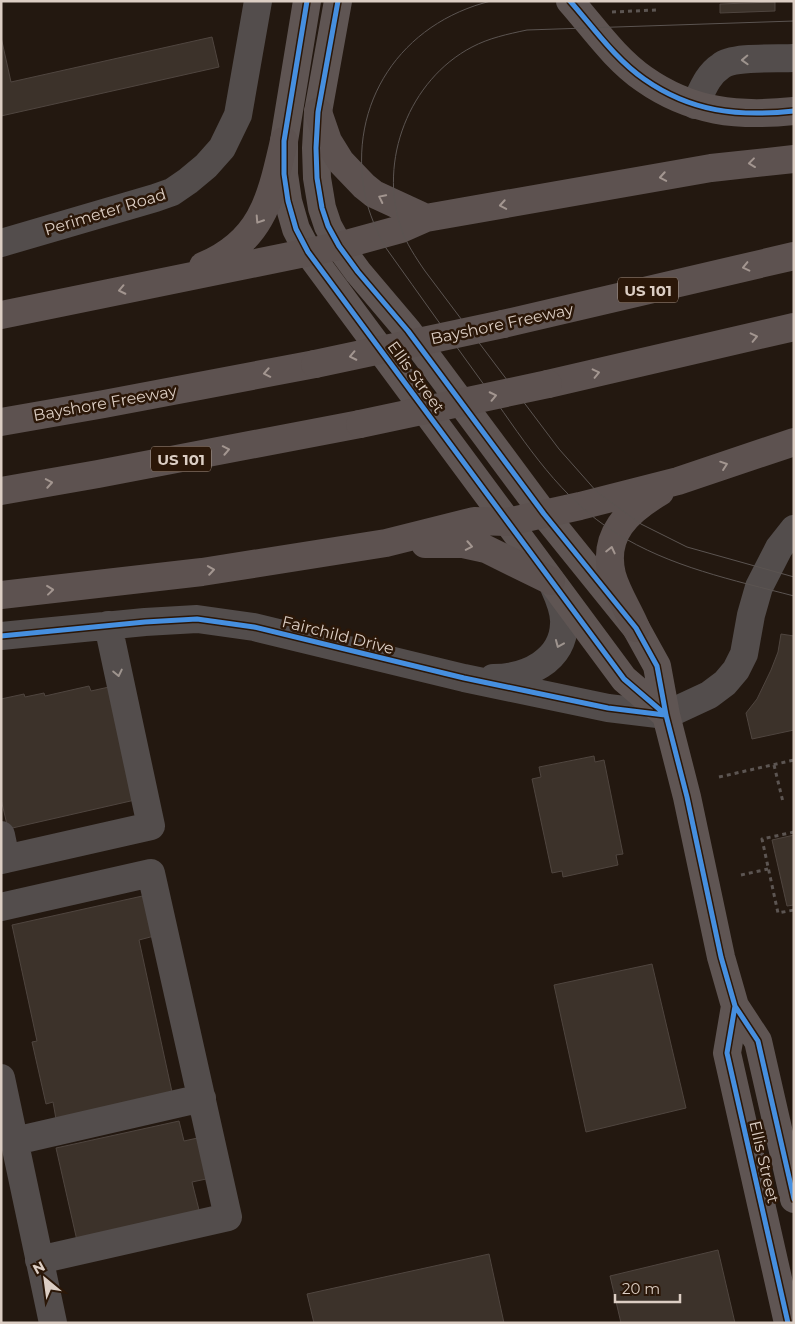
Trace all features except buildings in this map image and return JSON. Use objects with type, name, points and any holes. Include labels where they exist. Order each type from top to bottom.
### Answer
[{"type":"highway","points":[[318,112],[328,141],[341,162],[364,186],[374,194],[426,218]]},
{"type":"highway","points":[[170,280],[218,260],[232,250],[252,229],[263,213],[272,192],[284,140]]},
{"type":"highway","points":[[1,315],[339,246],[401,229],[426,218],[711,168],[794,159]]},
{"type":"highway","name":"Bayshore Freeway","points":[[1,422],[314,364],[503,324],[794,256]]},
{"type":"highway","name":"US 101","points":[[1,491],[360,424],[548,384],[794,328]]},
{"type":"highway","points":[[1,596],[202,572],[386,543],[474,521],[507,522],[678,481],[794,442]]},
{"type":"highway","points":[[636,628],[613,577],[609,558],[616,533],[627,515],[678,481]]},
{"type":"highway","points":[[386,543],[463,544],[486,549],[551,581]]},
{"type":"main road","name":"Ellis Street","points":[[307,1],[284,140],[284,174],[288,201],[296,229],[308,252],[624,679],[666,715]]},
{"type":"main road","name":"Ellis Street","points":[[338,1],[318,112],[316,148],[317,178],[322,208],[328,226],[339,246],[358,272],[408,331],[544,514],[636,628],[657,666],[666,715],[687,797],[721,957],[735,1006],[758,1041],[794,1199]]},
{"type":"main road","points":[[570,1],[621,59],[643,78],[668,94],[695,105],[726,112],[762,114],[794,111]]},
{"type":"main road","name":"Ellis Street","points":[[735,1006],[727,1053],[788,1293],[788,1323]]},
{"type":"street","name":"Perimeter Road","points":[[1,243],[172,192],[188,182],[206,166],[222,148],[238,115],[258,1]]},
{"type":"street","points":[[695,105],[706,81],[722,64],[735,60],[794,58]]},
{"type":"street","points":[[666,715],[709,695],[725,683],[736,670],[744,654],[759,587],[779,548],[794,529]]},
{"type":"street","points":[[464,678],[503,678],[521,675],[552,658],[561,640],[564,623],[562,606],[551,581]]},
{"type":"street","name":"Fairchild Drive","points":[[1,636],[108,625],[197,619],[254,627],[464,678],[608,708],[666,715]]},
{"type":"street","points":[[3,851],[151,826],[108,625]]},
{"type":"street","points":[[1,907],[151,873],[228,1217],[39,1260]]},
{"type":"street","points":[[1,1078],[53,1323]]},
{"type":"street","points":[[15,1141],[202,1098]]},
{"type":"path","points":[[611,12],[656,10]]},
{"type":"path","points":[[719,777],[794,760]]},
{"type":"path","points":[[774,765],[783,802]]},
{"type":"path","points":[[794,832],[762,839],[778,913],[794,910]]},
{"type":"path","points":[[741,875],[768,869]]},
{"type":"tram line","points":[[491,1],[459,12],[431,28],[407,48],[388,72],[373,99],[364,129],[362,161],[365,195],[379,236],[531,451],[578,504],[616,533],[658,555],[725,578],[794,596]]},
{"type":"tram line","points":[[794,21],[527,30],[485,41],[472,47],[450,62],[431,80],[416,101],[404,125],[397,150],[394,176],[395,202],[401,228],[408,245],[418,261],[559,449],[597,492],[641,524],[687,547],[794,577]]},
{"type":"cycle path","points":[[307,1],[284,141],[284,174],[288,201],[296,229],[308,252],[624,679],[666,715]]},
{"type":"cycle path","points":[[338,1],[318,112],[316,148],[317,178],[322,208],[328,226],[339,246],[358,272],[408,331],[544,514],[636,628],[657,666],[666,715],[687,797],[721,957],[735,1006],[758,1041],[794,1199]]},
{"type":"cycle path","points":[[570,1],[633,71],[679,99],[716,110],[734,112],[773,113],[794,111]]},
{"type":"cycle path","points":[[1,636],[145,622],[197,619],[254,627],[464,678],[608,708],[665,715]]},
{"type":"cycle path","points":[[735,1006],[727,1053],[788,1323]]}]
